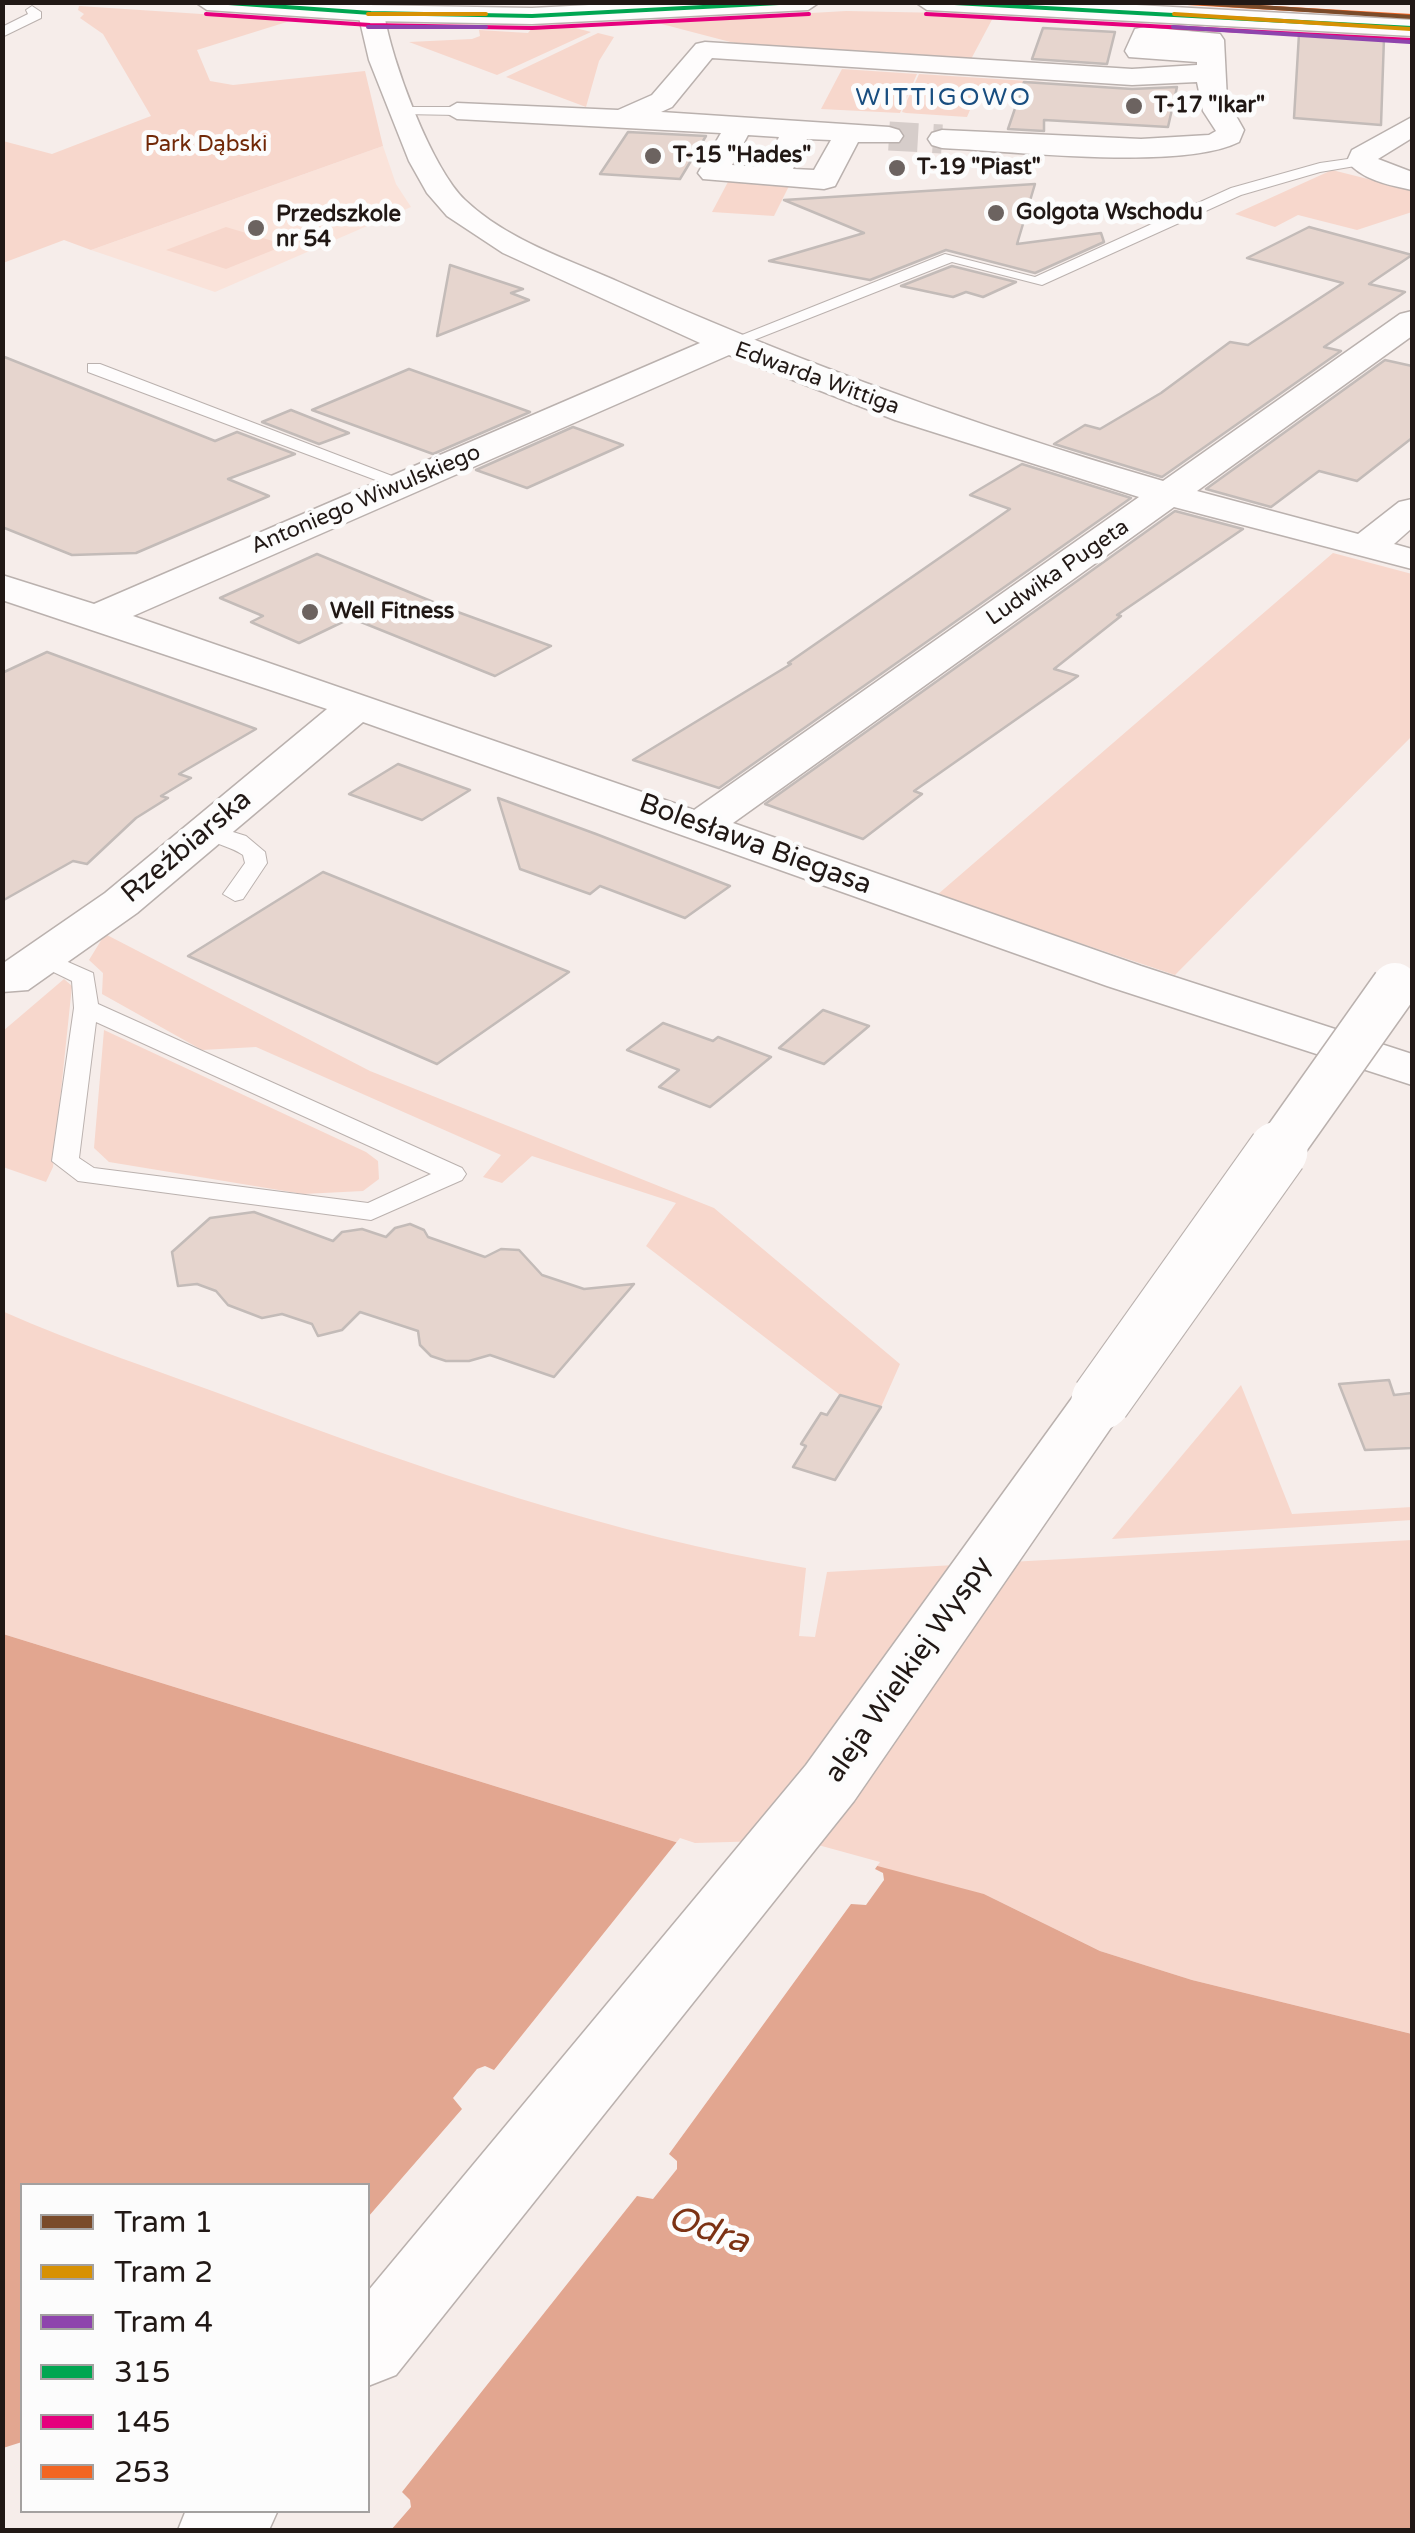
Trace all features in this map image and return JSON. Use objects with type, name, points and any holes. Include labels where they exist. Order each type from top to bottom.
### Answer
[{"type":"street","points":[[207,2],[547,16],[808,2]]},
{"type":"street","points":[[927,2],[1412,28]]},
{"type":"street","name":"Edwarda Wittiga","points":[[354,9],[381,60],[429,175],[461,212],[502,238],[726,345],[943,424],[1169,494],[1407,559]]},
{"type":"street","points":[[457,112],[739,124],[816,103],[1135,64],[1210,64],[1215,112],[1230,130],[1229,136],[1215,143],[1141,148],[990,142],[816,103],[705,50],[662,100],[623,118]]},
{"type":"street","points":[[816,103],[848,133],[917,127]]},
{"type":"street","points":[[775,177],[816,103]]},
{"type":"street","points":[[739,124],[713,173],[824,180],[848,133]]},
{"type":"street","points":[[1412,126],[1362,156],[1374,170],[1412,181]]},
{"type":"street","name":"Ludwika Pugeta","points":[[702,825],[1412,320]]},
{"type":"street","name":"Antoniego Wiwulskiego","points":[[100,616],[726,345]]},
{"type":"street","points":[[1364,548],[1412,510]]},
{"type":"street","points":[[2,587],[100,616]]},
{"type":"street","name":"Bolesława Biegasa","points":[[100,616],[1124,976],[1412,1070]]},
{"type":"street","name":"Rzeźbiarska","points":[[19,973],[121,903],[356,707]]},
{"type":"street","name":"aleja Wielkiej Wyspy","points":[[370,2348],[830,1782],[1182,1281],[1404,974]]},
{"type":"lane","points":[[2,20],[36,6],[36,16],[2,32]]},
{"type":"lane","points":[[402,110],[457,112]]},
{"type":"lane","points":[[726,345],[951,257],[1036,282],[1191,210],[1282,177],[1362,160]]},
{"type":"lane","points":[[94,368],[404,484]]},
{"type":"lane","points":[[206,831],[254,852],[256,862],[235,894]]},
{"type":"lane","points":[[19,973],[84,978],[86,1008],[64,1161],[86,1175],[371,1212],[453,1174],[86,1008]]},
{"type":"shaded area","name":"Przedszkole nr 54","points":[[383,146],[396,184],[411,207],[215,292],[91,250]]},
{"type":"green space","name":"Park Dąbski","points":[[79,6],[293,20],[197,50],[210,81],[233,85],[365,71],[383,146],[91,250],[64,240],[3,263],[3,141],[52,154],[151,116],[103,34],[80,18],[84,14]]},
{"type":"green space","points":[[846,11],[995,14],[969,63],[757,49],[654,22]]},
{"type":"green space","points":[[572,27],[591,32],[497,75],[409,42],[472,39],[480,36],[479,30],[528,33],[532,28]]},
{"type":"green space","points":[[598,33],[614,37],[599,61],[586,107],[506,77]]},
{"type":"green space","points":[[842,69],[917,74],[900,113],[821,109]]},
{"type":"green space","points":[[919,74],[1044,82],[1041,88],[981,84],[967,117],[902,112]]},
{"type":"green space","points":[[1332,170],[1412,190],[1412,212],[1357,230],[1298,215],[1275,227],[1235,214]]},
{"type":"green space","points":[[729,180],[790,184],[774,216],[712,212]]},
{"type":"green space","points":[[226,227],[286,245],[226,269],[166,250]]},
{"type":"green space","points":[[1333,553],[1412,574],[1412,736],[1175,975],[937,895]]},
{"type":"green space","points":[[105,934],[370,1071],[714,1208],[900,1364],[881,1407],[840,1395],[646,1246],[676,1203],[532,1156],[502,1183],[483,1177],[501,1155],[256,1047],[202,1050],[102,994],[103,973],[89,960]]},
{"type":"green space","points":[[64,979],[72,986],[53,1167],[46,1182],[3,1167],[3,1031]]},
{"type":"green space","points":[[104,1030],[366,1152],[378,1161],[379,1179],[363,1191],[303,1194],[109,1162],[94,1148]]},
{"type":"green space","points":[[2,1311],[308,1426],[518,1498],[659,1537],[806,1568],[799,1636],[815,1637],[827,1572],[1412,1540],[1412,2034],[1192,1980],[1100,1951],[984,1894],[695,1848],[3,1634]]},
{"type":"green space","points":[[1241,1385],[1292,1514],[1412,1507],[1412,1520],[1112,1539]]},
{"type":"water","name":"Odra","points":[[3,1634],[695,1848],[866,1863],[984,1894],[1100,1951],[1192,1980],[1412,2034],[1412,2530],[346,2530],[365,2513],[370,2513],[370,2183],[20,2183],[20,2443],[3,2448]]},
{"type":"pier","points":[[680,1838],[695,1843],[800,1840],[880,1862],[875,1869],[883,1873],[884,1880],[866,1905],[851,1904],[669,2154],[677,2161],[677,2169],[653,2199],[637,2196],[402,2492],[411,2507],[391,2530],[339,2530],[323,2513],[370,2513],[370,2215],[462,2109],[453,2098],[477,2069],[485,2066],[494,2070]]},
{"type":"building","points":[[1043,28],[1115,32],[1107,64],[1032,59]]},
{"type":"building","points":[[1299,34],[1384,38],[1381,125],[1294,118]]},
{"type":"building","points":[[1024,82],[1132,89],[1177,87],[1168,127],[1044,120],[1044,131],[1008,129]]},
{"type":"building","name":"T-15 \"Hades\"","points":[[628,132],[706,136],[680,179],[600,174]]},
{"type":"building","points":[[1035,184],[1017,244],[1101,233],[1104,242],[1035,273],[946,250],[870,280],[769,261],[864,233],[784,200]]},
{"type":"building","points":[[1309,227],[1412,255],[1369,284],[1405,292],[1324,347],[1341,351],[1162,477],[1054,444],[1085,425],[1100,429],[1161,393],[1230,342],[1248,345],[1343,283],[1247,258]]},
{"type":"building","points":[[450,265],[523,289],[511,293],[529,300],[437,336]]},
{"type":"building","points":[[952,266],[1016,282],[983,297],[966,292],[953,297],[901,286]]},
{"type":"building","points":[[2,356],[215,441],[237,432],[295,454],[228,479],[269,496],[136,553],[72,555],[2,527]]},
{"type":"building","points":[[1385,360],[1412,366],[1412,438],[1357,481],[1319,471],[1271,507],[1206,489]]},
{"type":"building","points":[[409,369],[530,412],[433,454],[312,410]]},
{"type":"building","points":[[291,410],[349,433],[319,444],[262,422]]},
{"type":"building","points":[[573,427],[623,445],[527,488],[476,470]]},
{"type":"building","points":[[1022,464],[1131,498],[719,788],[633,760],[791,664],[788,663],[1010,509],[970,495]]},
{"type":"building","points":[[1175,511],[1243,529],[1117,615],[1121,616],[1054,669],[1078,676],[914,791],[922,794],[863,839],[765,804]]},
{"type":"building","points":[[317,554],[551,646],[495,676],[351,618],[299,643],[251,622],[263,616],[220,598]]},
{"type":"building","points":[[47,652],[256,729],[179,774],[191,778],[161,796],[168,798],[136,818],[87,864],[73,861],[2,901],[2,673]]},
{"type":"building","points":[[398,764],[470,790],[422,820],[349,794]]},
{"type":"building","points":[[498,798],[730,886],[685,918],[600,886],[590,894],[520,869]]},
{"type":"building","points":[[323,872],[569,972],[437,1064],[188,956]]},
{"type":"building","points":[[823,1010],[869,1026],[824,1064],[779,1048]]},
{"type":"building","points":[[663,1023],[713,1041],[718,1037],[771,1057],[710,1107],[659,1087],[679,1070],[627,1050]]},
{"type":"building","points":[[254,1212],[333,1241],[342,1232],[362,1229],[386,1237],[395,1228],[410,1224],[424,1230],[428,1237],[485,1257],[501,1249],[519,1250],[542,1275],[584,1289],[634,1284],[554,1377],[490,1355],[469,1361],[446,1361],[431,1356],[420,1345],[418,1331],[360,1312],[342,1330],[318,1336],[312,1324],[282,1314],[262,1318],[228,1305],[216,1291],[197,1284],[178,1286],[172,1252],[210,1218]]},
{"type":"building","points":[[1389,1380],[1394,1395],[1412,1393],[1412,1448],[1365,1450],[1339,1384]]},
{"type":"building","points":[[840,1395],[881,1407],[835,1480],[793,1467],[806,1446],[801,1444],[821,1413],[827,1415]]},
{"type":"tunnel","points":[[889,136],[942,139]]},
{"type":"tram line","name":"1","points":[[1183,2],[1412,17]]},
{"type":"tram line","name":"2","points":[[368,14],[486,14]]},
{"type":"tram line","name":"2","points":[[1174,14],[1411,29]]},
{"type":"tram line","name":"4","points":[[368,27],[486,27]]},
{"type":"tram line","name":"4","points":[[1173,27],[1410,42]]},
{"type":"transit line","name":"315","points":[[214,2],[371,13],[532,16],[798,2]]},
{"type":"transit line","name":"315","points":[[936,2],[1412,28]]},
{"type":"transit line","name":"253","points":[[1170,2],[1412,16]]},
{"type":"transit line","name":"145","points":[[206,14],[370,25],[532,28],[809,14]]},
{"type":"transit line","name":"145","points":[[926,14],[1411,40]]},
{"type":"place","name":"T-17 \"Ikar\"","points":[[1134,106]]},
{"type":"place","name":"T-15 \"Hades\"","points":[[653,156]]},
{"type":"place","name":"T-19 \"Piast\"","points":[[897,168]]},
{"type":"place","name":"Golgota Wschodu","points":[[996,213]]},
{"type":"place","name":"Przedszkole nr 54","points":[[256,228]]},
{"type":"place","name":"Well Fitness","points":[[310,612]]},
{"type":"district","name":"WITTIGOWO","points":[[944,98]]}]
